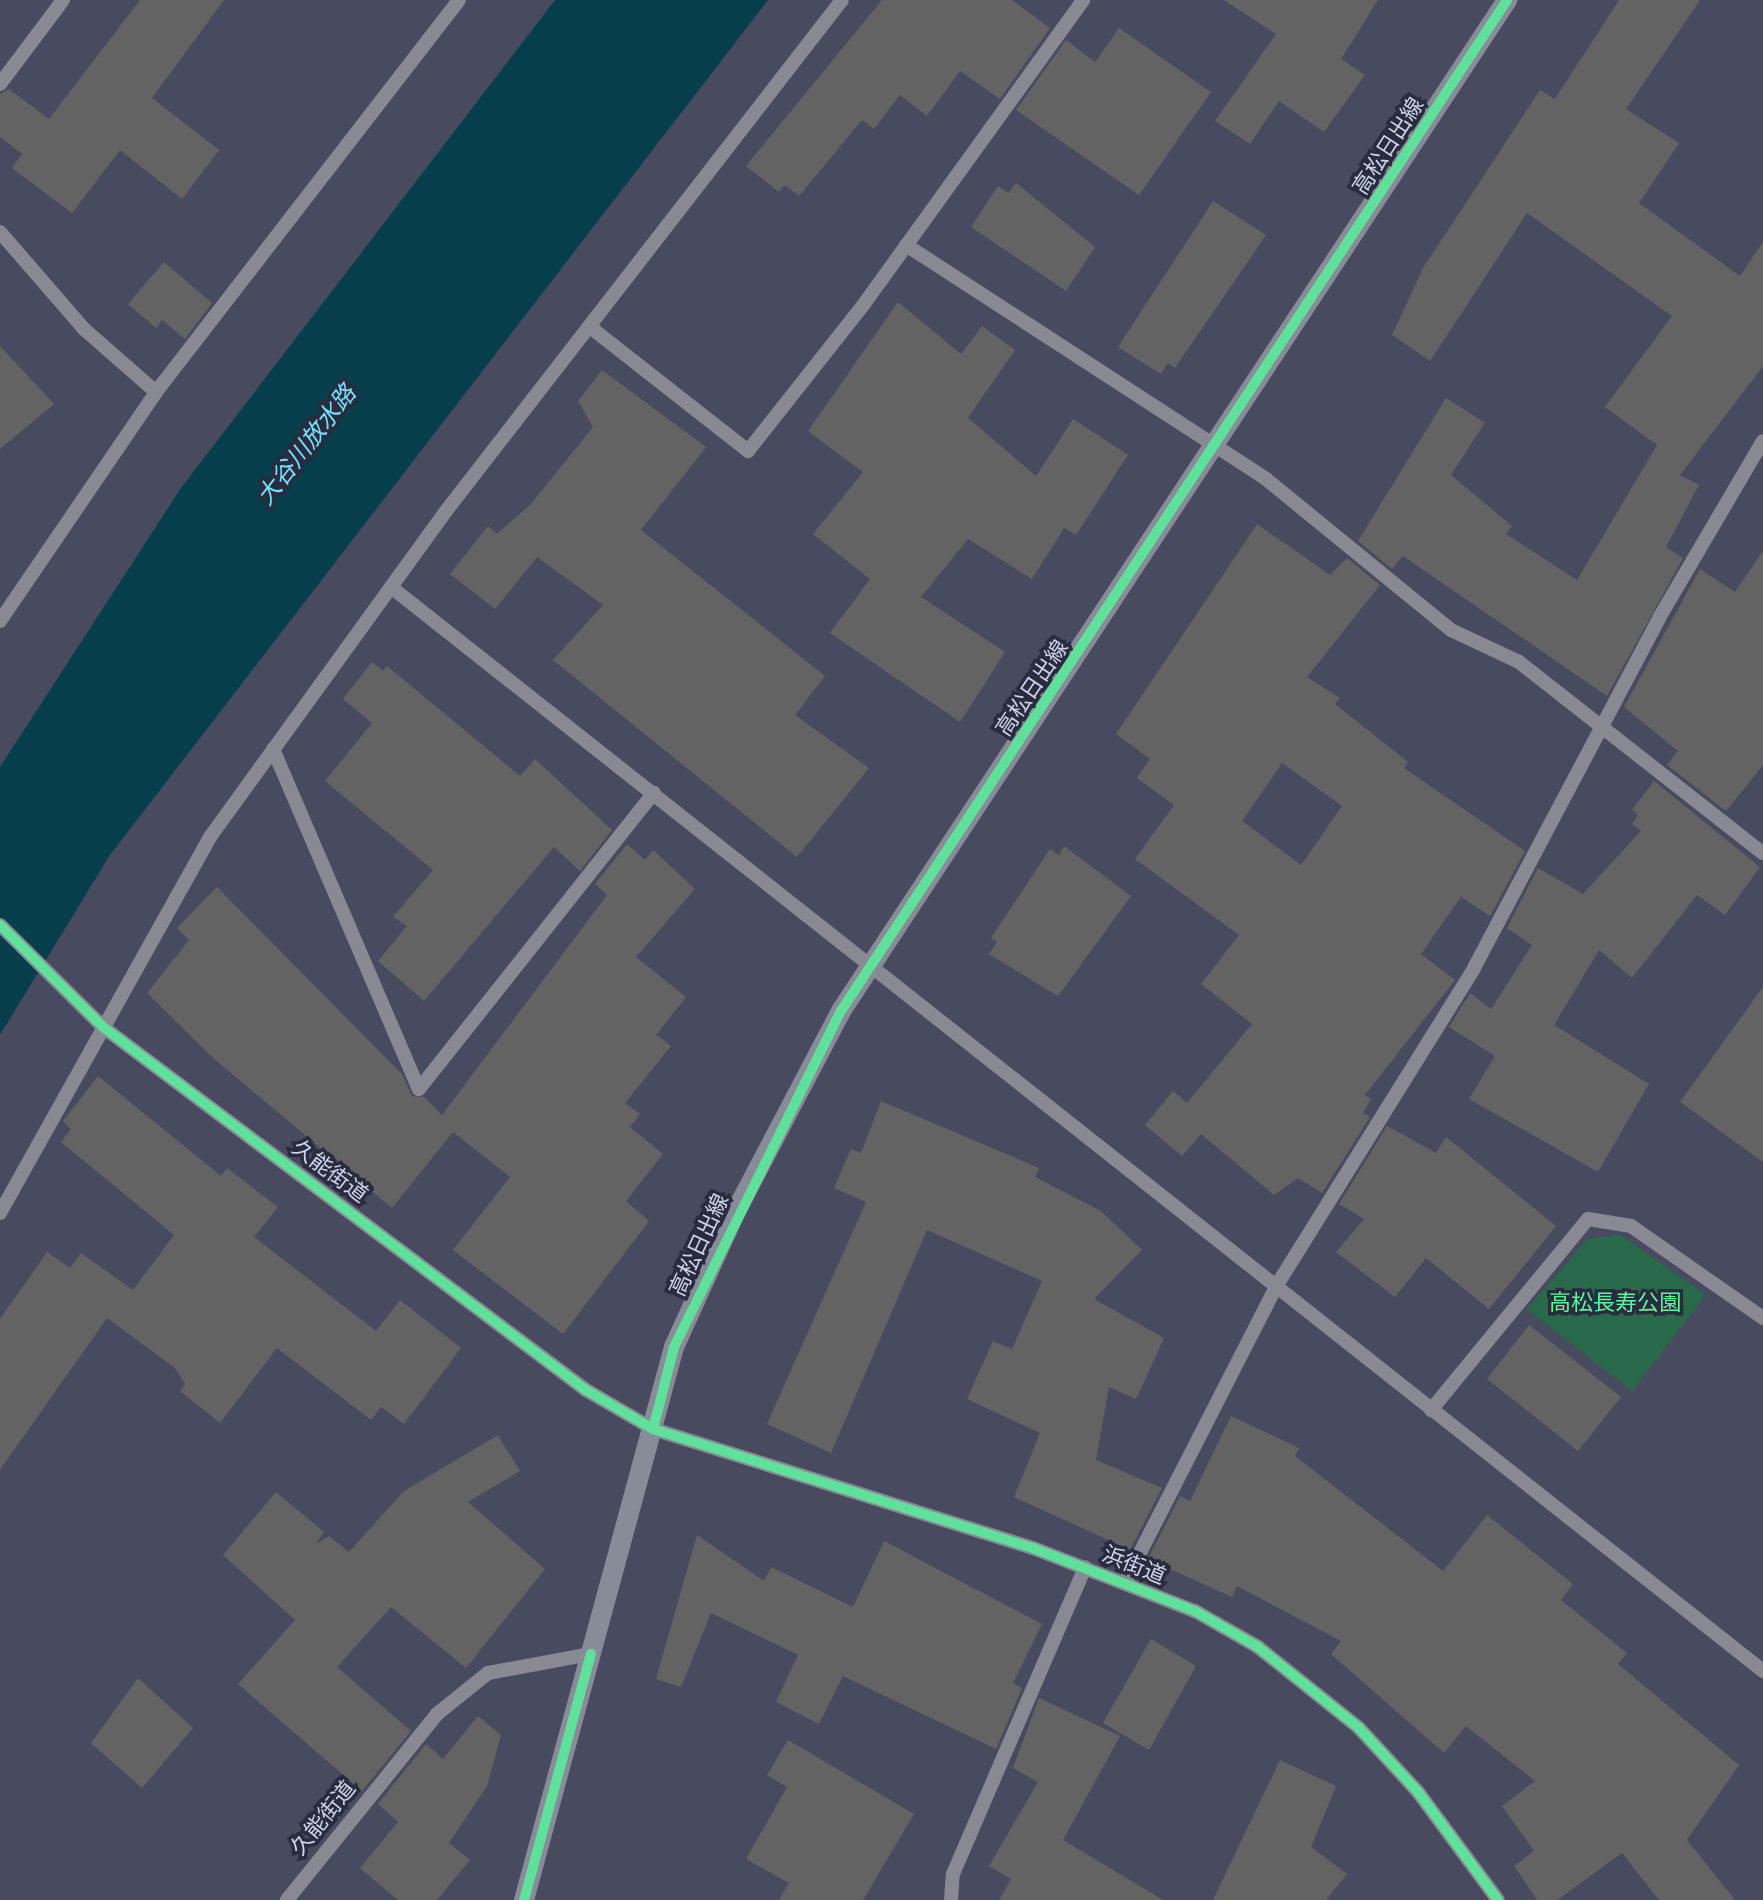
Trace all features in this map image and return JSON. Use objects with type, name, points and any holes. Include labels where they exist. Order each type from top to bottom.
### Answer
[{"type":"main road","name":"高松日出線","points":[[653,1429],[674,1347],[735,1213],[872,965],[1216,447],[1507,0]]},
{"type":"main road","points":[[524,1900],[653,1429]]},
{"type":"street","points":[[0,84],[63,0]]},
{"type":"street","points":[[0,621],[156,392],[459,0]]},
{"type":"street","points":[[0,1213],[210,837],[391,587],[842,0]]},
{"type":"street","points":[[590,327],[748,451],[906,245],[1083,0]]},
{"type":"street","points":[[0,232],[84,329],[156,392]]},
{"type":"street","points":[[906,245],[1266,479],[1451,630],[1519,662],[1602,733],[1763,853]]},
{"type":"street","points":[[1125,1582],[1277,1285],[1474,968],[1602,733],[1659,618],[1763,441]]},
{"type":"street","points":[[391,587],[1763,1671]]},
{"type":"street","points":[[273,749],[419,1089],[654,793]]},
{"type":"street","name":"久能街道","points":[[0,925],[103,1027],[586,1390],[653,1429]]},
{"type":"street","points":[[1431,1410],[1588,1219],[1631,1226],[1763,1318]]},
{"type":"street","name":"浜街道","points":[[653,1429],[1085,1567],[1195,1611],[1307,1681],[1418,1792],[1498,1900]]},
{"type":"street","points":[[951,1900],[953,1874],[1085,1567]]},
{"type":"street","name":"久能街道","points":[[287,1900],[437,1714],[488,1673],[591,1654]]},
{"type":"green space","name":"高松長寿公園","points":[[1620,1235],[1706,1295],[1632,1391],[1527,1309],[1588,1239]]},
{"type":"water","name":"大谷川放水路","points":[[555,0],[768,0],[110,855],[0,1035],[0,767],[181,488]]},
{"type":"building","points":[[140,0],[224,0],[152,98],[219,150],[182,199],[120,150],[72,213],[12,168],[22,154],[0,137],[0,94],[9,89],[49,119]]},
{"type":"building","points":[[882,0],[1012,0],[1050,28],[1000,99],[960,71],[927,116],[900,95],[874,129],[862,120],[799,196],[785,185],[779,192],[746,166]]},
{"type":"building","points":[[1224,0],[1378,0],[1341,59],[1365,75],[1324,132],[1279,101],[1250,144],[1215,121],[1276,34]]},
{"type":"building","points":[[1619,0],[1700,0],[1626,109],[1679,143],[1639,203],[1740,276],[1763,242],[1763,366],[1680,475],[1699,485],[1666,547],[1683,558],[1607,696],[1403,556],[1392,569],[1358,541],[1446,398],[1485,423],[1451,475],[1512,526],[1506,534],[1577,580],[1657,445],[1605,407],[1672,316],[1527,213],[1430,361],[1392,335],[1423,268],[1540,90],[1555,99]]},
{"type":"building","points":[[1119,28],[1211,92],[1139,195],[1016,110],[1066,40],[1095,62]]},
{"type":"building","points":[[1016,183],[1095,247],[1066,291],[971,227],[998,186],[1009,193]]},
{"type":"building","points":[[1213,201],[1266,235],[1175,368],[1168,363],[1161,374],[1118,347]]},
{"type":"building","points":[[164,262],[212,303],[185,339],[162,320],[156,328],[128,304]]},
{"type":"building","points":[[898,302],[961,354],[982,326],[1015,350],[968,418],[1036,476],[1073,419],[1128,455],[1076,535],[1064,528],[1032,579],[968,539],[921,597],[1005,652],[960,722],[830,633],[870,579],[813,534],[863,472],[808,431]]},
{"type":"building","points":[[0,346],[54,404],[0,449]]},
{"type":"building","points":[[602,370],[706,447],[641,530],[825,676],[795,715],[869,768],[797,857],[553,660],[603,605],[537,557],[495,609],[450,574],[488,526],[497,534],[530,505],[593,427],[578,401]]},
{"type":"building","points":[[1257,524],[1330,575],[1347,558],[1380,585],[1307,677],[1340,698],[1335,704],[1408,762],[1404,768],[1525,851],[1490,916],[1461,897],[1421,954],[1455,980],[1365,1095],[1371,1099],[1363,1113],[1370,1117],[1322,1193],[1298,1178],[1274,1195],[1201,1134],[1182,1156],[1145,1125],[1173,1091],[1187,1103],[1252,1024],[1201,984],[1239,935],[1135,859],[1174,805],[1137,778],[1150,759],[1116,734]],"holes":[[[1282,763],[1342,806],[1301,865],[1242,821]]]},
{"type":"building","points":[[1763,551],[1763,765],[1726,811],[1667,765],[1678,751],[1624,707],[1700,569],[1735,592]]},
{"type":"building","points":[[372,662],[383,671],[387,666],[520,776],[535,759],[612,830],[580,871],[554,847],[424,1001],[378,961],[407,926],[393,917],[433,870],[325,781],[372,723],[343,699]]},
{"type":"building","points":[[1654,781],[1760,867],[1725,915],[1697,895],[1632,978],[1599,950],[1554,1025],[1649,1084],[1598,1172],[1469,1099],[1495,1056],[1449,1027],[1470,993],[1491,1009],[1532,945],[1507,928],[1538,868],[1583,894],[1641,831],[1632,824],[1638,815],[1632,810]]},
{"type":"building","points":[[627,844],[645,860],[653,850],[695,889],[636,957],[686,997],[656,1035],[671,1046],[625,1103],[640,1114],[630,1127],[663,1154],[626,1201],[649,1221],[563,1334],[453,1250],[510,1177],[453,1132],[392,1208],[213,1058],[147,993],[189,940],[177,928],[217,887],[402,1074],[412,1096],[424,1097],[442,1115],[607,895],[595,884]]},
{"type":"building","points":[[1064,846],[1131,896],[1058,996],[989,954],[997,942],[991,938],[1050,849],[1059,855]]},
{"type":"building","points":[[1763,987],[1763,1162],[1680,1102]]},
{"type":"building","points":[[98,1076],[221,1176],[227,1168],[278,1207],[254,1237],[376,1331],[400,1300],[461,1348],[404,1424],[381,1407],[371,1420],[277,1348],[220,1423],[180,1391],[185,1384],[175,1368],[107,1318],[0,1470],[0,1319],[47,1252],[70,1268],[81,1253],[133,1290],[174,1235],[61,1142],[71,1129],[63,1121]]},
{"type":"building","points":[[881,1101],[1039,1168],[1035,1177],[1101,1211],[1142,1250],[1094,1299],[1164,1338],[1136,1399],[1109,1387],[1096,1460],[1162,1488],[1130,1550],[1014,1497],[1040,1433],[967,1399],[993,1341],[1012,1349],[1042,1281],[927,1230],[831,1453],[767,1424],[866,1202],[834,1188],[851,1149],[861,1153]]},
{"type":"building","points":[[1387,1126],[1436,1153],[1446,1137],[1556,1226],[1489,1309],[1426,1258],[1395,1297],[1336,1252],[1364,1219],[1339,1204]]},
{"type":"building","points":[[1529,1325],[1621,1397],[1578,1451],[1487,1379]]},
{"type":"building","points":[[1231,1416],[1299,1448],[1295,1456],[1443,1571],[1487,1515],[1573,1584],[1561,1600],[1627,1653],[1618,1664],[1739,1765],[1687,1840],[1735,1900],[1659,1900],[1622,1853],[1557,1900],[1537,1900],[1514,1866],[1534,1851],[1502,1806],[1535,1781],[1466,1726],[1444,1753],[1331,1654],[1341,1641],[1237,1586],[1232,1597],[1148,1559],[1180,1496],[1190,1501]]},
{"type":"building","points":[[498,1435],[520,1471],[468,1502],[545,1569],[466,1668],[391,1607],[337,1667],[411,1731],[362,1791],[238,1684],[295,1620],[223,1555],[276,1492],[324,1532],[316,1544],[329,1536],[349,1552],[404,1491]]},
{"type":"building","points":[[697,1535],[764,1581],[771,1567],[853,1607],[884,1541],[1042,1624],[1013,1683],[1022,1688],[996,1749],[843,1676],[819,1724],[776,1702],[798,1655],[711,1613],[681,1687],[656,1679]]},
{"type":"building","points":[[1151,1639],[1196,1666],[1149,1750],[1103,1723]]},
{"type":"building","points":[[138,1678],[193,1728],[142,1788],[91,1743]]},
{"type":"building","points":[[1039,1698],[1120,1736],[1063,1840],[1163,1900],[999,1900],[1011,1879],[989,1866],[1038,1782],[1013,1768]]},
{"type":"building","points":[[478,1716],[501,1735],[487,1786],[449,1843],[470,1860],[437,1900],[398,1900],[360,1868],[398,1822],[378,1804],[426,1744],[443,1759]]},
{"type":"building","points":[[788,1740],[914,1814],[863,1900],[779,1900],[789,1883],[746,1859],[787,1787],[767,1775]]},
{"type":"building","points":[[1280,1760],[1336,1786],[1311,1847],[1347,1874],[1326,1900],[1213,1900]]},
{"type":"cycle path","points":[[653,1429],[674,1347],[841,1011],[1507,0]]},
{"type":"cycle path","points":[[0,925],[103,1027],[586,1390],[653,1429],[1033,1548],[1195,1611],[1258,1647],[1359,1728],[1418,1792],[1498,1900]]},
{"type":"cycle path","points":[[524,1900],[591,1654]]}]
